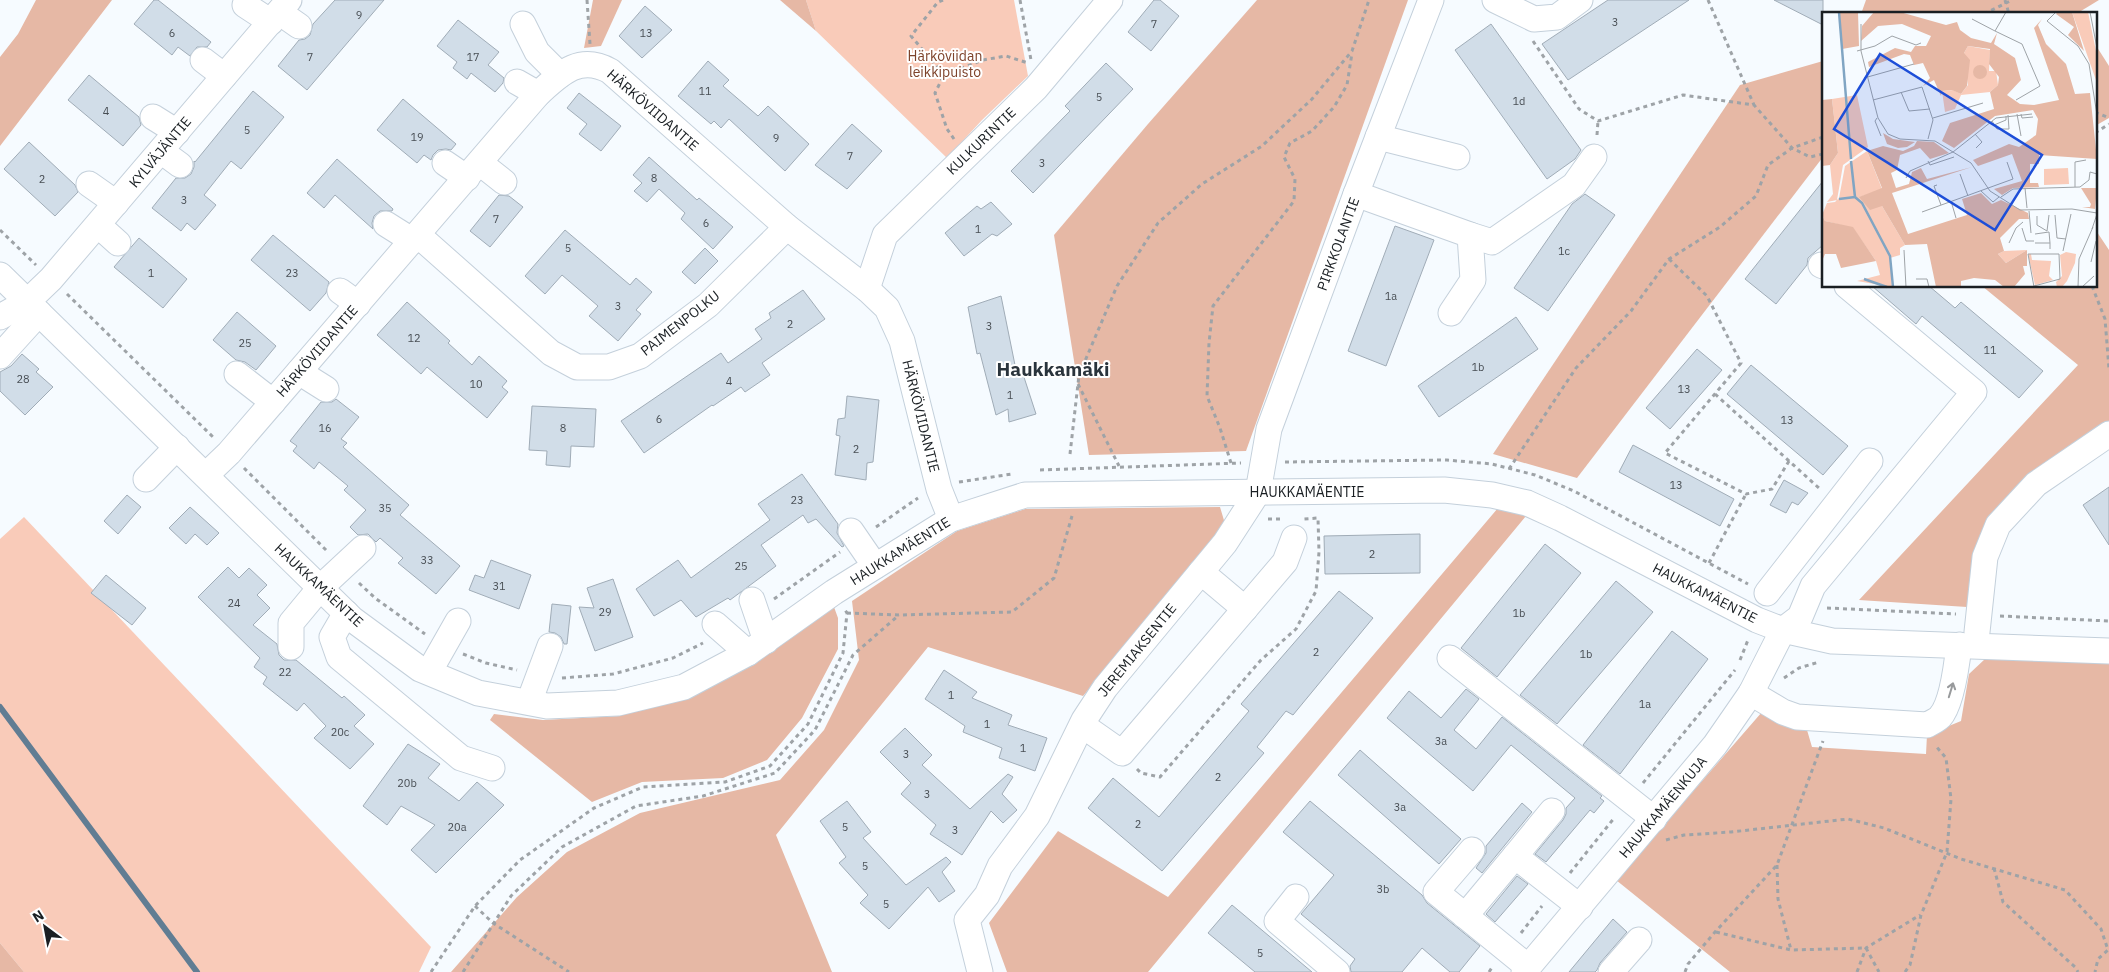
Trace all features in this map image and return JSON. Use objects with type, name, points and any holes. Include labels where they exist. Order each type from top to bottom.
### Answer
[{"type":"street","name":"KULKURINTIE","points":[[867,289],[885,235],[1036,88],[1110,0]]},
{"type":"street","name":"PIRKKOLANTIE","points":[[1258,492],[1270,429],[1356,194],[1431,0]]},
{"type":"street","points":[[1495,0],[1529,7],[1534,19],[1557,16],[1580,0]]},
{"type":"street","points":[[245,4],[284,15]]},
{"type":"street","name":"KYLVÄJÄNTIE","points":[[33,308],[51,279],[161,151],[190,127],[224,76],[284,15]]},
{"type":"street","points":[[523,24],[537,52],[560,75]]},
{"type":"street","points":[[203,60],[224,76]]},
{"type":"street","name":"HÄRKÖVIIDANTIE","points":[[206,475],[229,453],[299,372],[349,297],[416,238],[538,94],[560,75],[574,67],[592,65],[610,71],[787,226],[867,289],[887,308],[902,341],[939,489],[951,519]]},
{"type":"street","points":[[517,82],[538,94]]},
{"type":"street","points":[[153,117],[190,127]]},
{"type":"street","points":[[1378,137],[1457,157]]},
{"type":"street","points":[[161,151],[180,165]]},
{"type":"street","points":[[1356,194],[1492,242],[1574,185],[1594,158]]},
{"type":"street","points":[[445,163],[504,182]]},
{"type":"street","points":[[90,184],[116,203]]},
{"type":"street","name":"PAIMENPOLKU","points":[[386,224],[416,238],[551,353],[577,367],[610,367],[640,356],[708,305],[787,226]]},
{"type":"street","points":[[98,225],[118,243]]},
{"type":"street","points":[[1451,313],[1473,280],[1470,235]]},
{"type":"street","name":"HAUKKAMÄENTIE","points":[[0,275],[346,613],[420,668],[478,693],[547,706],[618,703],[684,687],[757,647],[834,592],[951,519],[1024,495],[1444,490],[1492,495],[1527,503],[1560,518],[1757,620],[1783,630],[1832,641],[1972,631],[2109,651]]},
{"type":"street","points":[[1783,630],[1800,617],[1813,586],[1974,392],[1849,288]]},
{"type":"street","points":[[0,317],[33,308]]},
{"type":"street","points":[[0,356],[33,308]]},
{"type":"street","points":[[299,372],[326,389]]},
{"type":"street","points":[[237,374],[273,402]]},
{"type":"street","points":[[1751,693],[1783,712],[1797,717],[1924,725],[1940,717],[1944,711],[1972,631],[1985,557],[1998,525],[2036,484],[2109,434]]},
{"type":"street","points":[[146,479],[176,447]]},
{"type":"street","points":[[1767,593],[1870,461]]},
{"type":"street","name":"JEREMIAKSENTIE","points":[[980,972],[967,920],[987,895],[1000,866],[1037,816],[1082,724],[1105,688],[1225,543],[1258,492]]},
{"type":"street","points":[[1082,724],[1122,753],[1285,562],[1294,525]]},
{"type":"street","points":[[854,536],[875,566]]},
{"type":"street","points":[[291,647],[291,623],[320,588],[363,548]]},
{"type":"street","points":[[1201,572],[1245,609]]},
{"type":"street","points":[[754,606],[757,647]]},
{"type":"street","points":[[346,613],[332,637],[338,657],[365,692],[454,766],[492,768]]},
{"type":"street","points":[[429,672],[458,621]]},
{"type":"street","points":[[720,628],[757,647]]},
{"type":"street","name":"HAUKKAMÄENKUJA","points":[[1526,970],[1580,907],[1659,830],[1751,693],[1783,630]]},
{"type":"street","points":[[529,702],[550,646]]},
{"type":"street","points":[[1450,658],[1629,800],[1659,830]]},
{"type":"street","points":[[1465,916],[1552,811]]},
{"type":"street","points":[[1472,850],[1436,892],[1507,949],[1526,970]]},
{"type":"street","points":[[1516,856],[1580,907]]},
{"type":"street","points":[[1296,897],[1277,921],[1337,972]]},
{"type":"street","points":[[1610,972],[1639,940]]},
{"type":"path","points":[[587,0],[592,65]]},
{"type":"path","points":[[943,0],[937,1],[912,36],[944,75]]},
{"type":"path","points":[[965,156],[947,129],[935,93],[944,75],[983,60],[1006,56],[1032,64],[1020,0]]},
{"type":"path","points":[[1231,463],[1207,396],[1209,343],[1214,306],[1294,201],[1295,179],[1284,158],[1290,143],[1312,131],[1334,106],[1348,85],[1352,51],[1369,0]]},
{"type":"path","points":[[1708,0],[1754,105],[1792,148],[1810,157],[1822,154]]},
{"type":"path","points":[[1988,12],[2012,0]]},
{"type":"path","points":[[1529,7],[1534,43],[1579,110],[1598,121],[1683,95],[1754,105]]},
{"type":"path","points":[[1070,454],[1079,375],[1116,286],[1158,223],[1202,184],[1262,146],[1312,99],[1352,51]]},
{"type":"path","points":[[2096,112],[2109,118]]},
{"type":"path","points":[[2096,132],[2109,124]]},
{"type":"path","points":[[1509,469],[1576,368],[1631,311],[1669,259],[1720,227],[1756,196],[1768,165],[1792,148],[1822,137]]},
{"type":"path","points":[[0,230],[37,266]]},
{"type":"path","points":[[1669,259],[1707,296],[1741,363],[1665,453],[1746,494],[1772,489],[1789,461]]},
{"type":"path","points":[[61,288],[216,440]]},
{"type":"path","points":[[2092,288],[2105,319],[2109,369]]},
{"type":"path","points":[[1078,383],[1119,466]]},
{"type":"path","points":[[1715,394],[1836,504]]},
{"type":"path","points":[[1278,462],[1447,460],[1492,464],[1535,475],[1574,491],[1767,593]]},
{"type":"path","points":[[1037,471],[1244,462]]},
{"type":"path","points":[[239,463],[375,598],[436,643],[486,663],[552,678],[613,674],[673,658],[720,628]]},
{"type":"path","points":[[953,483],[1019,473]]},
{"type":"path","points":[[1709,563],[1746,494]]},
{"type":"path","points":[[754,606],[854,536],[925,495]]},
{"type":"path","points":[[847,613],[899,615],[1012,612],[1054,578],[1072,516]]},
{"type":"path","points":[[1122,753],[1141,773],[1160,777],[1261,660],[1296,629],[1316,591],[1319,552],[1318,518],[1294,525],[1268,519]]},
{"type":"path","points":[[430,972],[475,906],[520,860],[594,808],[642,787],[725,782],[770,766],[808,724],[843,653],[847,613],[842,605]]},
{"type":"path","points":[[1804,607],[1972,631],[2109,621]]},
{"type":"path","points":[[463,972],[511,896],[562,846],[636,806],[703,796],[775,773],[815,730],[853,655],[899,615]]},
{"type":"path","points":[[1489,972],[1735,671],[1750,638]]},
{"type":"path","points":[[1685,972],[1688,964],[1715,932],[1777,865],[1822,743],[1837,720]]},
{"type":"path","points":[[1905,972],[1910,965],[1920,915],[1947,852],[1950,799],[1946,758],[1924,725]]},
{"type":"path","points":[[1659,830],[1684,835],[1792,826],[1848,819],[1884,828],[1961,859],[2064,890],[2101,929],[2108,950],[2098,959],[2095,972]]},
{"type":"path","points":[[1777,865],[1778,899],[1791,950]]},
{"type":"path","points":[[1994,868],[2003,902],[2075,967],[2078,972]]},
{"type":"path","points":[[475,906],[493,923],[569,972]]},
{"type":"path","points":[[1715,932],[1791,950],[1866,948],[1920,915]]},
{"type":"path","points":[[1858,972],[1866,948]]},
{"type":"path","points":[[1866,948],[1879,972]]},
{"type":"green space","name":"Härköviidan leikkipuisto","points":[[806,0],[1014,0],[1028,76],[982,120],[947,158],[816,31]]},
{"type":"green space","points":[[24,517],[431,947],[419,972],[200,972],[0,705],[0,539]]},
{"type":"green space","points":[[0,709],[196,972],[24,972],[0,943]]},
{"type":"shaded area","points":[[36,0],[112,0],[0,146],[0,57],[18,34]]},
{"type":"shaded area","points":[[593,0],[622,0],[601,46],[584,48]]},
{"type":"shaded area","points":[[780,0],[806,0],[816,31]]},
{"type":"shaded area","points":[[1257,0],[1408,0],[1246,451],[1089,455],[1054,235]]},
{"type":"shaded area","points":[[1866,0],[2099,0],[2079,12],[1862,12]]},
{"type":"shaded area","points":[[2096,46],[2109,66],[2109,118],[2096,125]]},
{"type":"shaded area","points":[[1822,61],[1822,158],[1577,478],[1493,454],[1740,85]]},
{"type":"shaded area","points":[[2096,230],[2109,250],[2109,425],[1978,555],[1967,607],[1859,600],[2078,365],[1984,288],[2096,288]]},
{"type":"shaded area","points":[[1220,507],[1226,527],[1083,696],[928,647],[776,835],[832,972],[451,972],[517,897],[567,852],[640,813],[780,780],[824,730],[859,660],[852,601],[957,531],[1025,509]]},
{"type":"shaded area","points":[[1498,508],[1526,516],[1148,972],[1007,972],[989,923],[1058,831],[1168,897]]},
{"type":"shaded area","points":[[834,607],[838,618],[838,649],[802,718],[767,760],[723,778],[642,782],[592,802],[490,720],[494,714],[543,720],[619,716],[688,695],[772,651]]},
{"type":"shaded area","points":[[1985,659],[2109,663],[2109,972],[1730,972],[1616,880],[1762,712],[1807,730],[1812,747],[1926,754],[1927,735],[1961,721],[1969,674]]},
{"type":"shaded area","points":[[0,943],[24,972],[0,972]]},
{"type":"building","points":[[154,0],[158,0],[211,42],[207,47],[197,47],[190,56],[178,47],[172,55],[134,24]]},
{"type":"building","points":[[335,0],[384,0],[307,90],[278,66],[299,40],[305,39],[310,35],[313,24]]},
{"type":"building","points":[[1154,0],[1160,0],[1179,16],[1151,51],[1128,32]]},
{"type":"building","points":[[1608,0],[1689,0],[1568,80],[1542,44]]},
{"type":"building","points":[[1774,0],[1823,0],[1822,24]]},
{"type":"building","points":[[645,6],[672,30],[642,58],[619,36]]},
{"type":"building","points":[[458,20],[499,52],[488,65],[504,78],[503,83],[495,92],[471,73],[467,79],[453,68],[457,62],[437,46]]},
{"type":"building","points":[[1491,24],[1581,150],[1575,159],[1547,179],[1455,50]]},
{"type":"building","points":[[708,61],[729,80],[723,86],[758,116],[768,106],[809,144],[785,171],[729,119],[721,128],[714,121],[711,124],[678,96]]},
{"type":"building","points":[[1106,63],[1133,89],[1033,193],[1011,171],[1070,111],[1065,106]]},
{"type":"building","points":[[89,75],[139,117],[141,125],[123,146],[68,100]]},
{"type":"building","points":[[253,91],[284,117],[241,169],[231,161],[204,195],[216,205],[195,230],[187,223],[181,231],[152,208],[176,178],[185,178],[191,174],[194,161]]},
{"type":"building","points":[[579,93],[621,126],[601,151],[579,134],[587,124],[567,108]]},
{"type":"building","points":[[403,99],[456,144],[451,150],[438,150],[431,160],[424,155],[417,163],[377,130]]},
{"type":"building","points":[[852,124],[882,151],[847,189],[815,165]]},
{"type":"building","points":[[29,142],[75,185],[78,192],[55,216],[4,169]]},
{"type":"building","points":[[649,157],[697,200],[699,198],[733,227],[713,249],[681,219],[685,213],[659,189],[647,202],[634,191],[642,183],[633,175]]},
{"type":"building","points":[[337,159],[393,209],[392,211],[380,211],[374,216],[373,229],[335,195],[324,208],[307,193]]},
{"type":"building","points":[[1822,182],[1822,246],[1808,258],[1807,265],[1776,304],[1745,279]]},
{"type":"building","points":[[1585,194],[1615,215],[1548,311],[1514,288],[1572,204]]},
{"type":"building","points":[[499,195],[509,196],[523,207],[490,247],[470,231]]},
{"type":"building","points":[[991,202],[1012,224],[997,236],[992,234],[964,256],[945,233],[977,206],[981,209]]},
{"type":"building","points":[[1395,226],[1434,240],[1386,366],[1348,351]]},
{"type":"building","points":[[565,230],[630,285],[636,278],[652,292],[636,310],[641,314],[618,341],[589,316],[598,306],[562,275],[545,294],[525,276]]},
{"type":"building","points":[[273,235],[329,282],[326,293],[310,311],[251,260]]},
{"type":"building","points":[[139,238],[187,279],[163,308],[114,267]]},
{"type":"building","points":[[705,248],[718,261],[695,284],[682,272]]},
{"type":"building","points":[[1874,288],[1931,288],[1955,308],[1961,302],[2043,371],[2019,398],[1922,316],[1916,324]]},
{"type":"building","points":[[803,290],[825,319],[762,363],[770,375],[745,392],[741,387],[644,453],[621,421],[721,353],[728,363],[762,339],[755,329],[771,318],[769,313]]},
{"type":"building","points":[[1001,296],[1016,370],[1021,368],[1036,414],[1009,422],[1008,409],[996,415],[980,353],[977,354],[968,307]]},
{"type":"building","points":[[407,302],[450,341],[448,343],[472,365],[479,356],[507,381],[502,387],[508,392],[487,418],[427,367],[421,374],[377,335]]},
{"type":"building","points":[[237,312],[276,346],[256,370],[245,362],[236,360],[213,340]]},
{"type":"building","points":[[1516,317],[1538,349],[1439,417],[1418,386]]},
{"type":"building","points":[[1697,349],[1722,370],[1670,429],[1646,408]]},
{"type":"building","points":[[22,354],[39,369],[36,372],[53,387],[25,415],[0,391],[0,372],[11,366]]},
{"type":"building","points":[[1751,365],[1848,446],[1823,475],[1727,394]]},
{"type":"building","points":[[847,396],[879,400],[873,462],[867,463],[866,480],[835,475],[840,436],[836,435],[838,419],[845,418]]},
{"type":"building","points":[[336,399],[359,417],[341,439],[347,443],[343,447],[409,505],[400,515],[460,566],[436,594],[398,563],[403,558],[380,538],[376,542],[368,534],[358,535],[350,527],[366,510],[344,490],[348,486],[319,462],[314,469],[293,451],[297,446],[290,441],[321,402],[332,402]]},
{"type":"building","points":[[532,406],[596,409],[594,447],[571,446],[570,467],[546,465],[547,451],[529,450]]},
{"type":"building","points":[[1633,445],[1734,499],[1720,526],[1619,472]]},
{"type":"building","points":[[802,474],[838,524],[837,533],[844,546],[842,547],[816,519],[808,523],[803,515],[761,545],[776,566],[730,600],[728,598],[696,617],[681,600],[654,616],[636,589],[678,560],[691,578],[770,520],[758,504]]},
{"type":"building","points":[[1784,480],[1808,493],[1798,505],[1792,502],[1786,513],[1770,505]]},
{"type":"building","points":[[2109,487],[2109,545],[2083,505]]},
{"type":"building","points":[[127,495],[141,507],[118,534],[104,521]]},
{"type":"building","points":[[190,507],[219,533],[207,545],[195,534],[186,544],[169,528]]},
{"type":"building","points":[[1420,534],[1420,573],[1325,574],[1324,536]]},
{"type":"building","points":[[1545,544],[1581,573],[1497,677],[1461,648]]},
{"type":"building","points":[[491,560],[531,575],[519,609],[469,590],[475,575],[484,578]]},
{"type":"building","points":[[228,567],[239,578],[249,568],[267,585],[257,595],[270,608],[253,625],[277,644],[279,655],[284,660],[296,660],[342,698],[344,696],[365,715],[354,726],[374,744],[350,769],[314,738],[326,726],[304,703],[297,711],[263,684],[267,677],[254,667],[260,658],[198,597]]},
{"type":"building","points":[[106,575],[146,608],[132,625],[91,593]]},
{"type":"building","points":[[613,579],[633,637],[595,651],[579,607],[594,608],[587,588]]},
{"type":"building","points":[[1616,581],[1653,612],[1557,724],[1520,695]]},
{"type":"building","points":[[1339,591],[1373,618],[1293,715],[1286,711],[1257,747],[1264,753],[1162,871],[1088,808],[1113,778],[1159,817],[1249,711],[1241,704]]},
{"type":"building","points":[[552,604],[571,606],[567,644],[564,644],[561,637],[555,633],[549,632]]},
{"type":"building","points":[[1672,631],[1708,659],[1620,774],[1583,745]]},
{"type":"building","points":[[944,670],[977,692],[972,698],[1012,715],[1008,725],[1047,738],[1035,771],[999,758],[1002,748],[963,732],[965,726],[925,699]]},
{"type":"building","points":[[1466,689],[1479,699],[1454,730],[1476,749],[1502,717],[1602,796],[1600,798],[1604,801],[1594,813],[1590,810],[1546,862],[1535,854],[1563,820],[1566,808],[1575,798],[1511,745],[1473,791],[1387,718],[1409,691],[1441,718]]},
{"type":"building","points":[[905,728],[932,755],[922,765],[970,809],[1008,774],[1013,777],[1002,794],[1017,810],[1003,823],[991,811],[962,855],[930,834],[936,825],[901,794],[911,783],[880,752]]},
{"type":"building","points":[[408,744],[440,764],[428,778],[459,801],[477,782],[504,805],[436,873],[411,850],[435,825],[401,806],[387,825],[363,806]]},
{"type":"building","points":[[1360,750],[1461,839],[1439,864],[1338,775]]},
{"type":"building","points":[[847,801],[871,832],[863,838],[906,885],[946,857],[951,862],[942,872],[955,891],[939,902],[928,887],[889,929],[860,903],[868,895],[839,863],[846,857],[820,821]]},
{"type":"building","points":[[1310,801],[1422,895],[1427,903],[1480,946],[1459,972],[1450,972],[1422,948],[1402,972],[1351,972],[1350,966],[1355,959],[1301,914],[1334,875],[1283,832]]},
{"type":"building","points":[[1522,803],[1532,812],[1482,873],[1476,868],[1486,853],[1486,846]]},
{"type":"building","points":[[1517,876],[1528,884],[1495,922],[1486,914]]},
{"type":"building","points":[[1232,905],[1312,972],[1255,972],[1208,933]]},
{"type":"building","points":[[1613,919],[1627,932],[1600,963],[1597,970],[1595,972],[1569,972]]},
{"type":"waterway","points":[[0,707],[197,972]]},
{"type":"district","name":"Haukkamäki","points":[[1053,369]]}]
